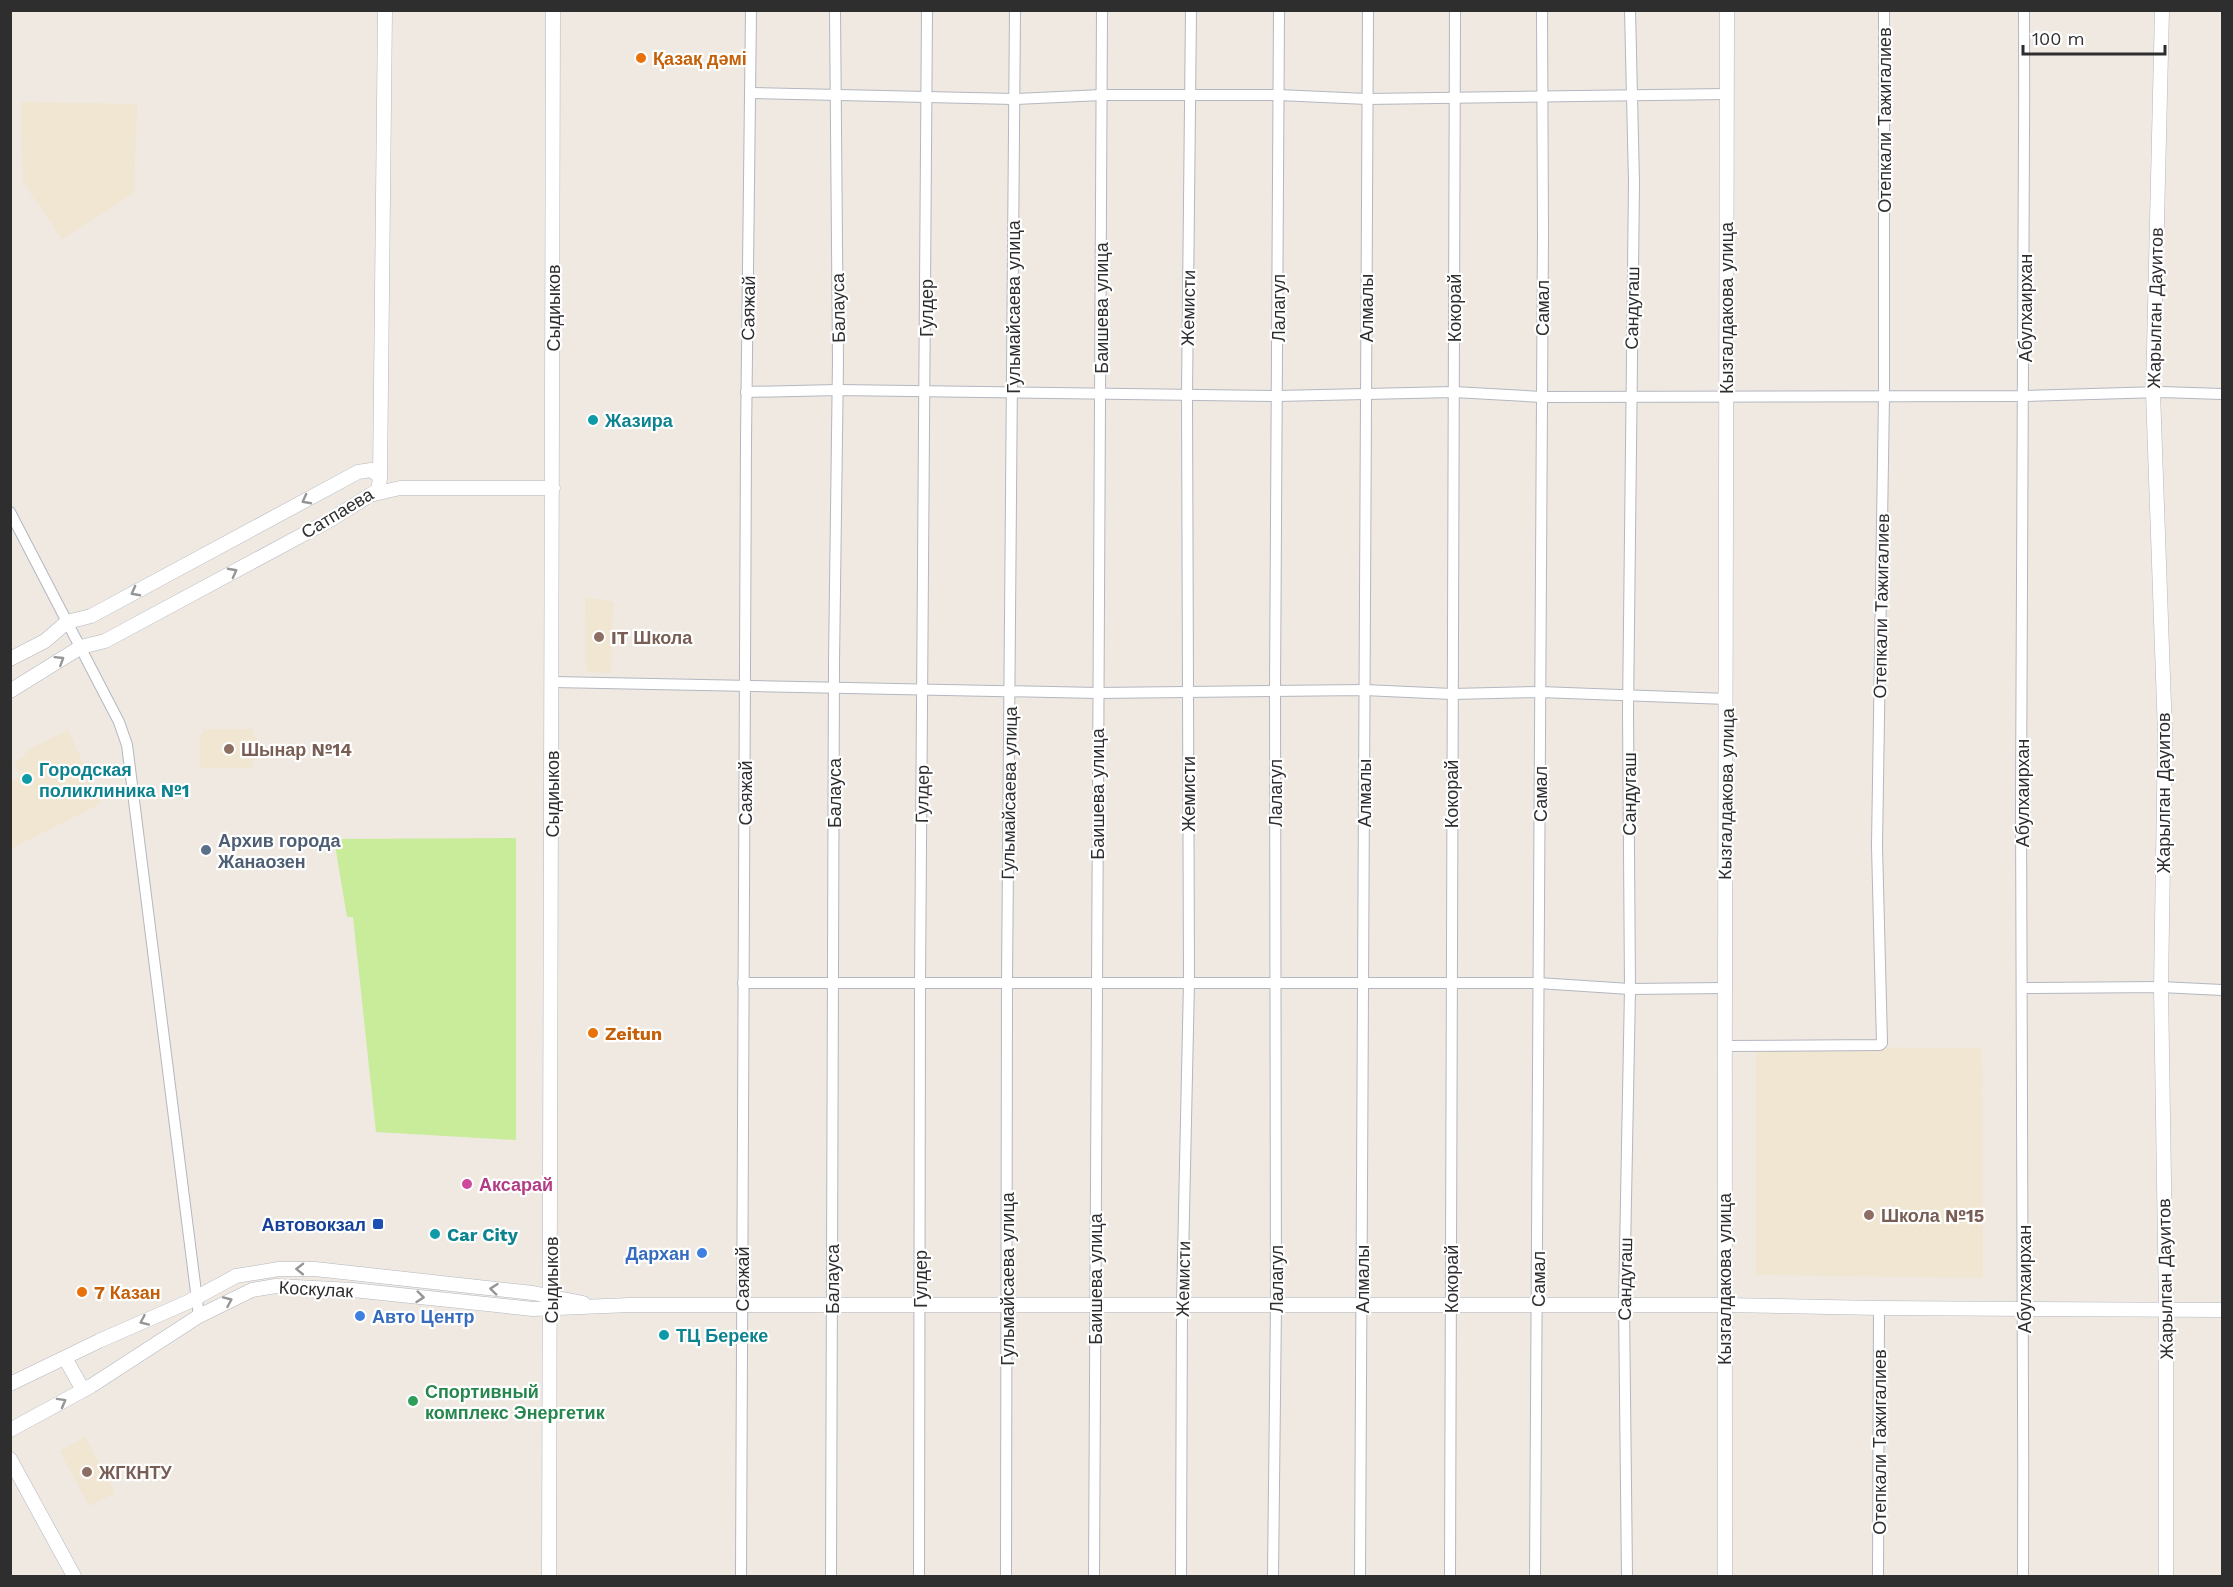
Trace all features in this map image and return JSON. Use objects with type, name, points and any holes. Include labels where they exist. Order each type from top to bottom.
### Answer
[{"type":"street","points":[[385,10],[380,477],[400,488]]},
{"type":"street","name":"Сыдиыков","points":[[549,1576],[554,10]]},
{"type":"street","name":"Саяжай","points":[[741,1576],[746,392],[751,10]]},
{"type":"street","name":"Балауса","points":[[831,1576],[832,983],[838,390],[835,10]]},
{"type":"street","name":"Гулдер","points":[[919,1576],[920,984],[927,10]]},
{"type":"street","name":"Гульмайсаева улица","points":[[1006,1576],[1007,982],[1016,10]]},
{"type":"street","name":"Баишева улица","points":[[1094,1576],[1102,10]]},
{"type":"street","name":"Жемисти","points":[[1181,1576],[1182,1305],[1189,982],[1187,395],[1191,10]]},
{"type":"street","name":"Лалагул","points":[[1273,1576],[1276,1305],[1275,691],[1279,10]]},
{"type":"street","name":"Алмалы","points":[[1360,1576],[1368,10]]},
{"type":"street","name":"Кокорай","points":[[1450,1576],[1450,982],[1455,10]]},
{"type":"street","name":"Самал","points":[[1535,1576],[1542,10]]},
{"type":"street","name":"Сандугаш","points":[[1627,1576],[1624,1305],[1630,989],[1628,694],[1634,182],[1630,10]]},
{"type":"street","name":"Кызгалдакова улица","points":[[1725,1576],[1727,10]]},
{"type":"street","name":"Отепкали Тажигалиев","points":[[1724,1046],[1880,1045],[1882,1043],[1877,846],[1884,396],[1884,10]]},
{"type":"street","name":"Абулхаирхан","points":[[2023,1576],[2021,805],[2025,396],[2024,10]]},
{"type":"street","name":"Жарылган Дауитов","points":[[2162,10],[2153,392],[2165,734],[2161,987],[2166,1310],[2166,1576]]},
{"type":"street","points":[[751,93],[1014,99],[1190,94],[1367,99],[1727,94]]},
{"type":"street","points":[[746,392],[838,390],[1277,396],[1454,392],[1542,397],[1631,395],[2025,396],[2153,392],[2223,394]]},
{"type":"street","points":[[358,472],[371,463],[381,448]]},
{"type":"street","name":"Сатпаева","points":[[10,659],[45,641],[67,622],[91,616],[358,472],[371,470],[380,477],[378,490],[374,494],[105,640],[81,647],[10,691]]},
{"type":"street","points":[[374,494],[400,488],[553,488]]},
{"type":"street","points":[[10,512],[119,722],[127,745],[200,1316]]},
{"type":"street","points":[[552,682],[1189,694],[1364,690],[1452,694],[1540,692],[1727,699]]},
{"type":"street","points":[[743,983],[1450,982],[1538,983],[1630,989],[1724,988]]},
{"type":"street","points":[[2022,988],[2161,987],[2223,990]]},
{"type":"street","name":"Коскулак","points":[[10,1384],[197,1297],[236,1276],[279,1269],[315,1269],[551,1303]]},
{"type":"street","name":"Коскулак","points":[[10,1430],[83,1390],[200,1316],[252,1290],[276,1286],[551,1303]]},
{"type":"street","points":[[551,1303],[618,1305],[1724,1305],[2223,1310]]},
{"type":"street","name":"Отепкали Тажигалиев","points":[[1878,1576],[1879,1308]]},
{"type":"street","points":[[64,1358],[83,1390]]},
{"type":"street","points":[[10,1459],[74,1576]]},
{"type":"shaded area","points":[[21,102],[137,104],[134,193],[62,239],[23,182]]},
{"type":"shaded area","name":"IT Школа","points":[[585,597],[613,602],[611,673],[586,672]]},
{"type":"shaded area","name":"Шынар №14","points":[[203,729],[253,729],[253,737],[257,737],[257,760],[253,760],[253,768],[200,768],[200,735]]},
{"type":"shaded area","points":[[68,730],[101,803],[11,849],[11,782],[21,776],[14,762],[25,756],[26,751]]},
{"type":"shaded area","name":"Школа №15","points":[[1756,1047],[1982,1048],[1983,1278],[1756,1275]]},
{"type":"shaded area","name":"ЖГКНТУ","points":[[85,1437],[115,1493],[89,1506],[60,1451]]},
{"type":"green space","points":[[516,838],[516,1140],[376,1132],[353,917],[347,917],[334,839]]},
{"type":"place","name":"Қазақ дәмі","points":[[641,58]]},
{"type":"place","name":"Жазира","points":[[593,420]]},
{"type":"place","name":"IT Школа","points":[[599,637]]},
{"type":"place","name":"Шынар №14","points":[[229,749]]},
{"type":"place","name":"Городская поликлиника №1","points":[[27,779]]},
{"type":"place","name":"Архив города Жанаозен","points":[[206,850]]},
{"type":"place","name":"Zeitun","points":[[593,1033]]},
{"type":"place","name":"Аксарай","points":[[467,1184]]},
{"type":"place","name":"Школа №15","points":[[1869,1215]]},
{"type":"place","name":"Автовокзал","points":[[378,1224]]},
{"type":"place","name":"Car City","points":[[435,1234]]},
{"type":"place","name":"Дархан","points":[[702,1253]]},
{"type":"place","name":"7 Казан","points":[[82,1292]]},
{"type":"place","name":"Авто Центр","points":[[360,1316]]},
{"type":"place","name":"ТЦ Береке","points":[[664,1335]]},
{"type":"place","name":"Спортивный комплекс Энергетик","points":[[413,1401]]},
{"type":"place","name":"ЖГКНТУ","points":[[87,1472]]}]
